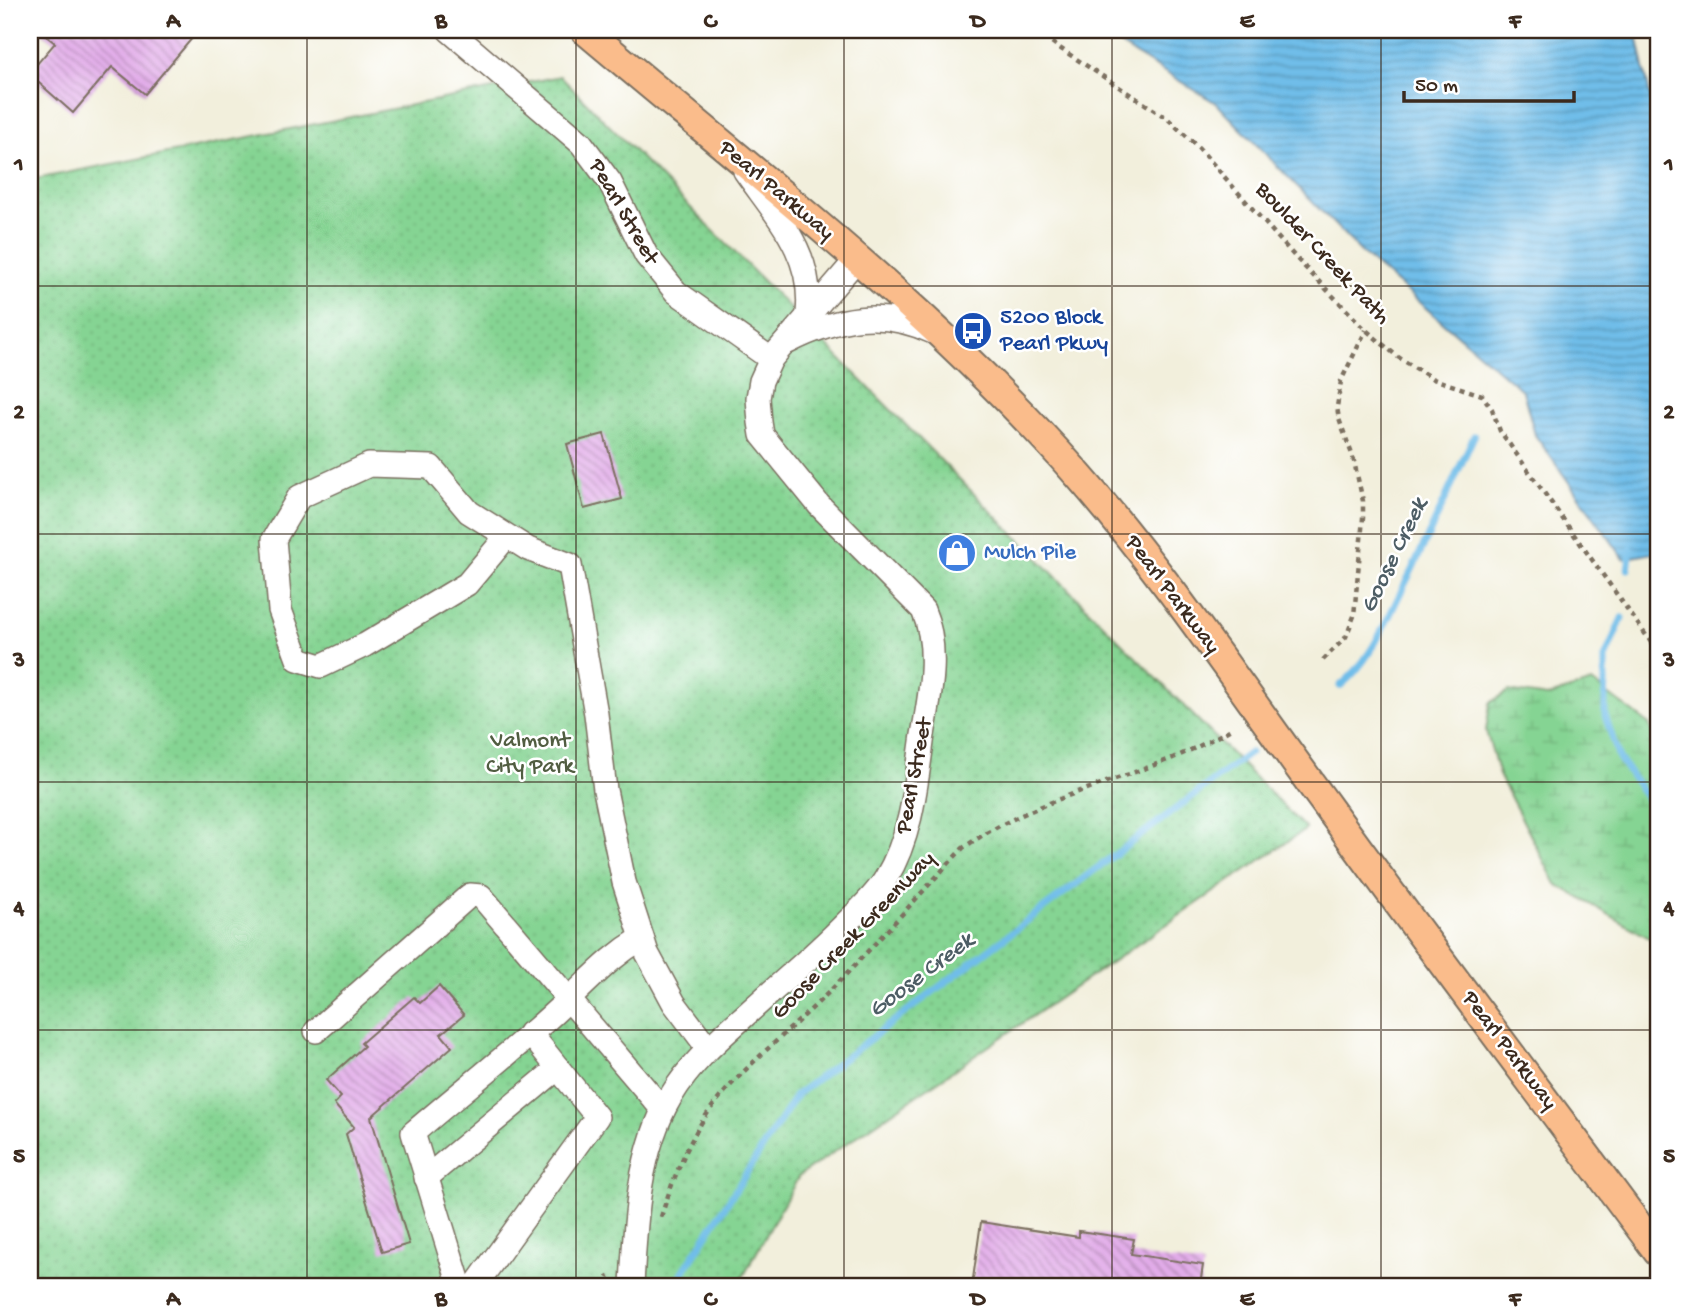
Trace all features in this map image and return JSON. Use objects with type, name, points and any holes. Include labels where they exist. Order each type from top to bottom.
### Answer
[{"type":"main road","name":"Pearl Parkway","points":[[584,30],[857,259],[939,335],[1077,475],[1132,541],[1658,1252]]},
{"type":"street","name":"Pearl Street","points":[[449,30],[581,144],[610,183],[646,254],[676,292],[776,352]]},
{"type":"street","points":[[733,155],[797,246],[807,274],[808,313]]},
{"type":"street","name":"Pearl Street","points":[[632,1286],[634,1245],[650,1143],[663,1110],[686,1074],[708,1048],[828,941],[877,892],[903,842],[911,815],[929,700],[929,624],[923,610],[819,505],[762,435],[758,398],[761,381],[776,352],[857,259]]},
{"type":"street","points":[[776,352],[822,328],[869,317],[904,321],[939,335]]},
{"type":"street","points":[[507,536],[467,584],[365,645],[321,666],[298,659],[280,610],[274,539],[299,497],[369,465],[431,467],[469,512],[528,549],[570,565],[596,713],[605,790],[624,882],[647,953],[674,1003],[708,1048]]},
{"type":"street","points":[[316,1031],[470,895],[481,896],[663,1110]]},
{"type":"street","points":[[460,1286],[413,1133],[569,999],[621,950],[642,938]]},
{"type":"street","points":[[475,1286],[597,1117],[530,1033]]},
{"type":"street","points":[[426,1178],[558,1068]]},
{"type":"path","name":"Boulder Creek Path","points":[[1036,30],[1168,119],[1198,147],[1297,259],[1367,330],[1398,357],[1433,379],[1482,396],[1492,409],[1500,431],[1658,652]]},
{"type":"path","points":[[1323,660],[1346,637],[1354,616],[1363,501],[1338,407],[1341,381],[1367,330]]},
{"type":"path","name":"Goose Creek Greenway","points":[[602,1286],[634,1245],[659,1222],[673,1178],[711,1109],[769,1046],[801,1020],[832,988],[962,848],[976,838],[1038,808],[1168,760],[1233,728]]},
{"type":"green space","name":"Valmont City Park","points":[[560,76],[1306,829],[799,1176],[738,1286],[30,1286],[30,180]]},
{"type":"green space","points":[[1592,682],[1649,724],[1658,749],[1658,943],[1556,884],[1499,775],[1486,731],[1490,703],[1509,691],[1547,697]]},
{"type":"water","points":[[1103,30],[1636,30],[1658,132],[1658,552],[1624,559],[1535,435],[1523,391],[1365,256],[1216,103],[1120,45]]},
{"type":"building","points":[[38,30],[199,30],[145,94],[112,67],[73,113],[30,75],[55,43]]},
{"type":"building","points":[[604,434],[622,499],[584,509],[567,444]]},
{"type":"building","points":[[439,986],[464,1015],[441,1034],[452,1047],[371,1117],[409,1244],[382,1252],[346,1134],[354,1127],[334,1104],[341,1097],[326,1080],[364,1046],[361,1043],[414,997],[420,1003]]},
{"type":"building","points":[[981,1222],[1079,1237],[1079,1231],[1134,1239],[1131,1254],[1203,1265],[1200,1286],[972,1286]]},
{"type":"waterway","name":"Goose Creek","points":[[1340,686],[1360,666],[1382,630],[1474,436]]},
{"type":"waterway","points":[[1628,569],[1631,549]]},
{"type":"waterway","points":[[1622,618],[1605,658],[1605,715],[1619,758],[1653,807],[1658,826]]},
{"type":"waterway","name":"Goose Creek","points":[[676,1283],[797,1094],[1250,753]]},
{"type":"place","name":"5200 Block Pearl Pkwy","points":[[973,331]]},
{"type":"place","name":"Mulch Pile","points":[[957,553]]}]
